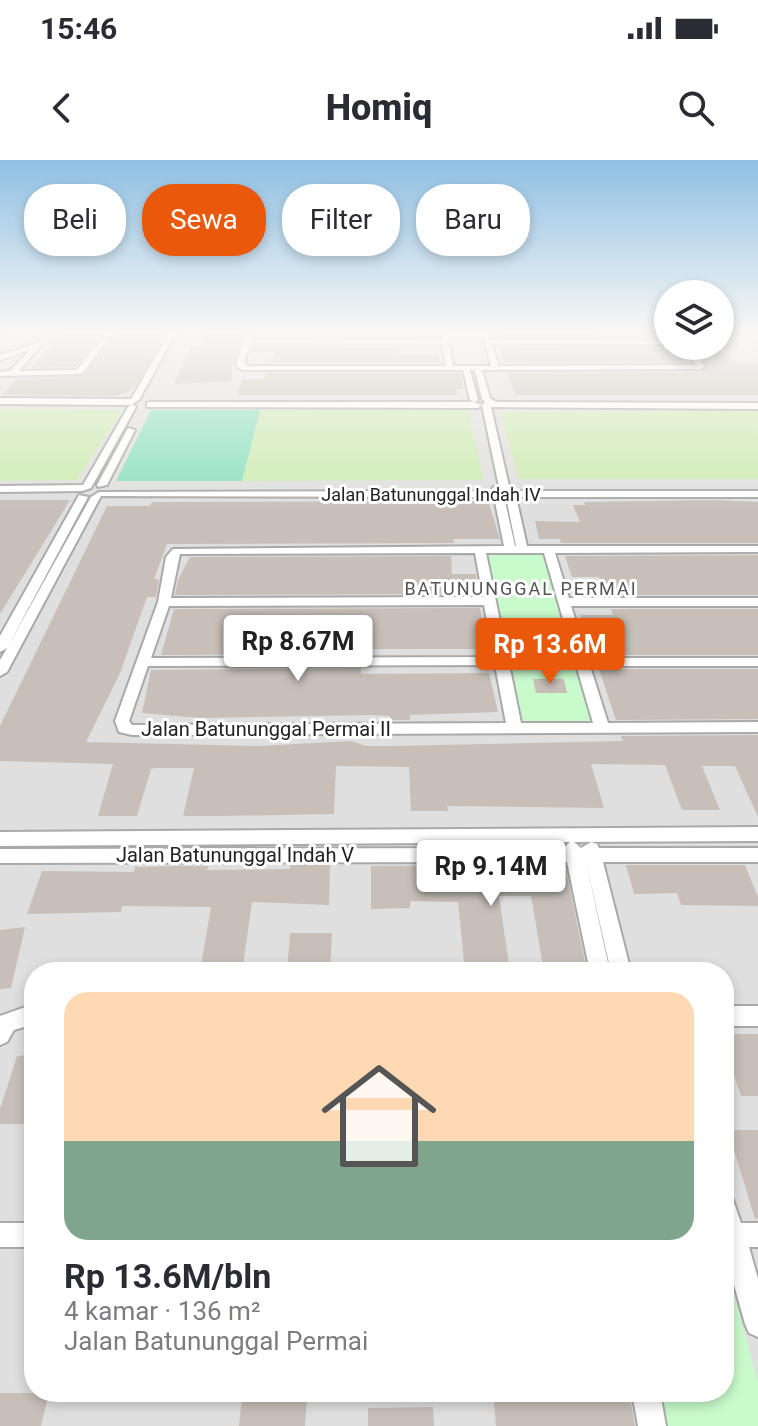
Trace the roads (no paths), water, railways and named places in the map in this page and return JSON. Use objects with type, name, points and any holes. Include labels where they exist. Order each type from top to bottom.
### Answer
[{"type":"street","points":[[0,672],[16,632],[146,392]]},
{"type":"street","points":[[478,392],[483,402]]},
{"type":"street","points":[[482,392],[516,549]]},
{"type":"street","points":[[0,403],[758,404]]},
{"type":"street","name":"Jalan Batununggal Indah IV","points":[[0,491],[758,492]]},
{"type":"street","name":"Jalan Batununggal Permai II","points":[[480,549],[187,549],[172,557],[164,602],[122,721],[124,728],[132,730],[514,727]]},
{"type":"street","points":[[758,549],[480,549],[514,727],[758,727]]},
{"type":"street","points":[[548,549],[602,727]]},
{"type":"street","points":[[164,602],[490,601]]},
{"type":"street","points":[[564,602],[758,602]]},
{"type":"street","points":[[495,630],[573,630]]},
{"type":"street","points":[[0,648],[16,632]]},
{"type":"street","points":[[144,662],[501,661]]},
{"type":"street","points":[[582,662],[758,662]]},
{"type":"street","name":"Jalan Batununggal Indah V","points":[[0,856],[578,835],[758,834]]},
{"type":"street","points":[[578,835],[574,857],[598,962]]},
{"type":"street","points":[[578,835],[593,857],[619,962]]},
{"type":"street","name":"Jalan Batununggal Indah V","points":[[0,839],[574,857],[758,855]]},
{"type":"street","points":[[734,1016],[758,1016]]},
{"type":"street","points":[[0,1035],[7,1023],[24,1017]]},
{"type":"street","points":[[0,1235],[24,1235]]},
{"type":"street","points":[[738,1235],[758,1324]]},
{"type":"street","points":[[648,1402],[652,1426]]},
{"type":"district","name":"BATUNUNGGAL PERMAI","points":[[521,589]]}]
